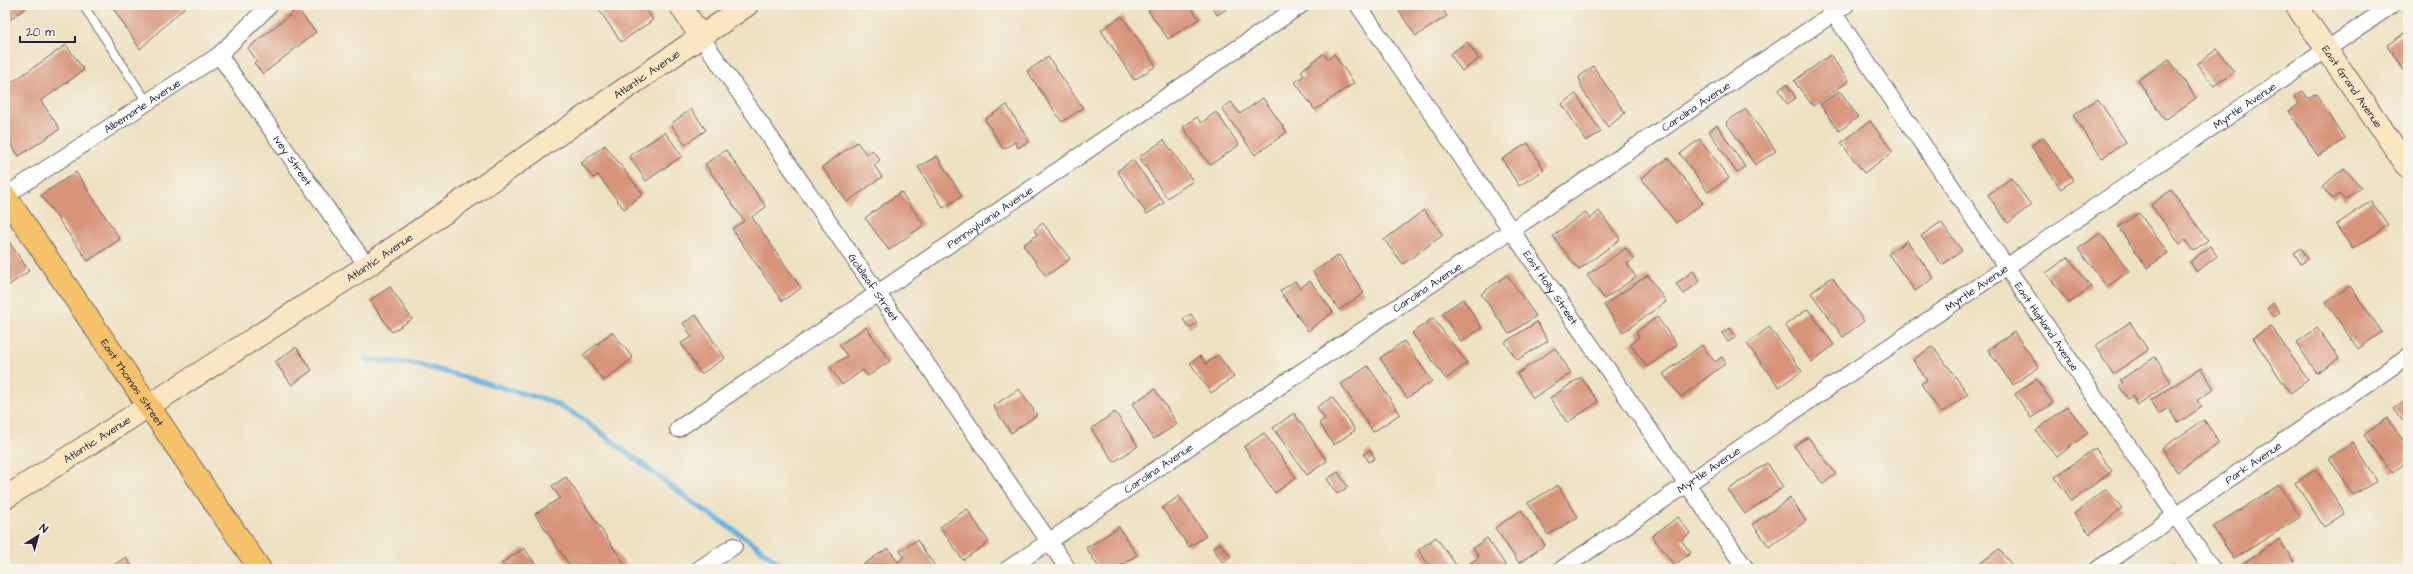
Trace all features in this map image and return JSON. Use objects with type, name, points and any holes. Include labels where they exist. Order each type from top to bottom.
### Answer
[{"type":"main road","name":"Goldleaf Street","points":[[680,5],[701,37]]},
{"type":"main road","name":"Atlantic Avenue","points":[[5,498],[367,266],[747,5]]},
{"type":"main road","name":"East Grand Avenue","points":[[2296,5],[2408,167]]},
{"type":"main road","name":"East Thomas Street","points":[[5,196],[260,569]]},
{"type":"street","name":"Albemarle Avenue","points":[[5,196],[219,55],[270,5]]},
{"type":"street","name":"Pennsylvania Avenue","points":[[678,429],[1301,5]]},
{"type":"street","name":"East Holly Street","points":[[1358,5],[1511,230],[1746,569]]},
{"type":"street","name":"Myrtle Avenue","points":[[1562,569],[2005,266],[2392,5]]},
{"type":"street","name":"Carolina Avenue","points":[[1008,569],[1511,230],[1836,8]]},
{"type":"street","name":"East Highland Avenue","points":[[1836,8],[2005,266],[2212,569]]},
{"type":"street","name":"Goldleaf Street","points":[[701,37],[1068,569]]},
{"type":"street","name":"Ivey Street","points":[[219,55],[367,266]]},
{"type":"street","name":"Park Avenue","points":[[2098,569],[2408,356]]},
{"type":"street","points":[[699,569],[734,546]]},
{"type":"lane","points":[[83,5],[147,102]]},
{"type":"building","points":[[5,5],[30,5],[5,23]]},
{"type":"building","points":[[111,5],[187,5],[140,49]]},
{"type":"building","points":[[596,5],[643,5],[653,20],[621,42]]},
{"type":"building","points":[[1156,5],[1189,5],[1199,19],[1168,39],[1148,10]]},
{"type":"building","points":[[1211,5],[1233,5],[1217,15]]},
{"type":"building","points":[[1395,5],[1440,5],[1447,16],[1416,36]]},
{"type":"building","points":[[297,9],[316,32],[263,74],[254,63],[257,61],[248,48]]},
{"type":"building","points":[[1122,16],[1156,66],[1134,80],[1101,30]]},
{"type":"building","points":[[2408,31],[2408,77],[2387,45]]},
{"type":"building","points":[[1467,42],[1479,59],[1462,71],[1450,54]]},
{"type":"building","points":[[66,45],[84,70],[41,101],[60,129],[19,156],[5,136],[5,87]]},
{"type":"building","points":[[2217,49],[2234,72],[2214,86],[2197,64]]},
{"type":"building","points":[[1323,54],[1329,59],[1334,54],[1354,83],[1315,110],[1295,82],[1304,76],[1301,71]]},
{"type":"building","points":[[1830,55],[1849,81],[1813,106],[1794,81]]},
{"type":"building","points":[[1048,57],[1083,108],[1062,122],[1027,71]]},
{"type":"building","points":[[2169,59],[2196,98],[2165,120],[2138,80]]},
{"type":"building","points":[[1593,66],[1625,113],[1608,127],[1583,91],[1579,77]]},
{"type":"building","points":[[1787,84],[1796,98],[1787,104],[1779,90]]},
{"type":"building","points":[[1840,91],[1858,117],[1839,131],[1820,104]]},
{"type":"building","points":[[2303,91],[2308,99],[2316,94],[2345,139],[2318,156],[2289,111],[2299,104],[2294,96]]},
{"type":"building","points":[[1576,94],[1601,132],[1586,141],[1562,104]]},
{"type":"building","points":[[1263,98],[1287,132],[1255,155],[1222,109],[1231,102],[1240,114]]},
{"type":"building","points":[[2098,99],[2126,142],[2102,158],[2073,115]]},
{"type":"building","points":[[1007,105],[1029,141],[1018,148],[1015,142],[1003,149],[985,119]]},
{"type":"building","points":[[691,109],[706,130],[685,145],[671,124]]},
{"type":"building","points":[[1746,109],[1776,151],[1755,165],[1726,122]]},
{"type":"building","points":[[1216,112],[1239,145],[1210,165],[1183,127],[1197,117],[1201,123]]},
{"type":"building","points":[[1870,121],[1893,152],[1864,173],[1841,143]]},
{"type":"building","points":[[1717,125],[1745,167],[1737,173],[1709,131]]},
{"type":"building","points":[[665,132],[682,156],[646,181],[629,156]]},
{"type":"building","points":[[2043,137],[2073,180],[2061,189],[2031,146]]},
{"type":"building","points":[[1700,139],[1729,178],[1708,192],[1680,154]]},
{"type":"building","points":[[1164,140],[1193,181],[1167,198],[1139,157]]},
{"type":"building","points":[[857,142],[866,154],[872,150],[880,160],[874,165],[882,177],[847,202],[822,167]]},
{"type":"building","points":[[1528,143],[1544,170],[1519,186],[1502,159]]},
{"type":"building","points":[[605,145],[643,194],[624,209],[598,175],[593,178],[581,163]]},
{"type":"building","points":[[726,150],[766,207],[752,217],[801,288],[782,301],[732,229],[744,221],[705,164]]},
{"type":"building","points":[[937,156],[962,196],[943,208],[918,167]]},
{"type":"building","points":[[1668,158],[1703,203],[1676,223],[1641,178]]},
{"type":"building","points":[[1133,160],[1164,203],[1147,214],[1117,171]]},
{"type":"building","points":[[2344,168],[2361,187],[2345,200],[2339,194],[2333,199],[2322,187]]},
{"type":"building","points":[[76,172],[120,239],[88,261],[41,195]]},
{"type":"building","points":[[2011,178],[2031,205],[2008,223],[1988,195]]},
{"type":"building","points":[[2171,190],[2208,240],[2193,251],[2185,240],[2180,244],[2151,205]]},
{"type":"building","points":[[901,192],[924,225],[889,250],[865,218]]},
{"type":"building","points":[[2371,201],[2388,225],[2353,249],[2336,225]]},
{"type":"building","points":[[1424,210],[1443,235],[1403,264],[1384,240]]},
{"type":"building","points":[[1599,211],[1620,239],[1579,270],[1553,236],[1585,212],[1590,219]]},
{"type":"building","points":[[2139,213],[2168,253],[2147,268],[2118,227]]},
{"type":"building","points":[[1941,222],[1962,251],[1942,265],[1921,236]]},
{"type":"building","points":[[1043,223],[1070,259],[1046,276],[1023,245],[1037,235],[1034,230]]},
{"type":"building","points":[[2100,233],[2129,271],[2107,287],[2078,249]]},
{"type":"building","points":[[5,236],[29,271],[5,288]]},
{"type":"building","points":[[1907,241],[1934,278],[1915,291],[1888,254]]},
{"type":"building","points":[[2210,246],[2217,256],[2197,272],[2190,262]]},
{"type":"building","points":[[1626,248],[1634,259],[1627,264],[1636,277],[1604,299],[1587,275]]},
{"type":"building","points":[[2301,248],[2308,259],[2301,264],[2294,253]]},
{"type":"building","points":[[1339,255],[1364,293],[1339,310],[1313,272]]},
{"type":"building","points":[[2068,257],[2091,287],[2069,303],[2046,273]]},
{"type":"building","points":[[1693,271],[1700,281],[1684,294],[1676,284]]},
{"type":"building","points":[[1507,275],[1536,316],[1509,334],[1481,294]]},
{"type":"building","points":[[1648,275],[1666,302],[1623,332],[1604,305]]},
{"type":"building","points":[[1832,277],[1864,321],[1843,337],[1811,293]]},
{"type":"building","points":[[1295,281],[1300,288],[1310,281],[1333,312],[1308,331],[1280,291]]},
{"type":"building","points":[[2350,286],[2382,332],[2358,349],[2326,302]]},
{"type":"building","points":[[390,287],[412,319],[392,332],[370,300]]},
{"type":"building","points":[[1463,299],[1482,328],[1461,342],[1442,313]]},
{"type":"building","points":[[2273,303],[2280,312],[2273,317],[2267,309]]},
{"type":"building","points":[[1808,309],[1834,345],[1812,362],[1785,325]]},
{"type":"building","points":[[1191,314],[1197,323],[1189,328],[1183,319]]},
{"type":"building","points":[[696,315],[725,358],[701,374],[681,343],[692,337],[683,323]]},
{"type":"building","points":[[1657,317],[1677,345],[1647,367],[1630,344],[1639,337],[1636,332]]},
{"type":"building","points":[[1433,318],[1467,363],[1446,379],[1412,333]]},
{"type":"building","points":[[1537,322],[1548,341],[1517,360],[1505,342]]},
{"type":"building","points":[[2130,322],[2148,350],[2113,374],[2095,346]]},
{"type":"building","points":[[2271,326],[2308,380],[2290,393],[2253,338]]},
{"type":"building","points":[[866,327],[890,361],[868,376],[863,370],[842,385],[830,367],[847,356],[839,345]]},
{"type":"building","points":[[1769,327],[1802,371],[1779,387],[1747,344]]},
{"type":"building","points":[[1730,328],[1736,337],[1728,342],[1722,333]]},
{"type":"building","points":[[2317,328],[2339,358],[2317,373],[2296,343]]},
{"type":"building","points":[[612,332],[633,358],[604,381],[583,355]]},
{"type":"building","points":[[2014,332],[2039,367],[2013,385],[1988,350]]},
{"type":"building","points":[[1404,341],[1432,381],[1407,398],[1380,358]]},
{"type":"building","points":[[1702,345],[1715,362],[1722,357],[1726,363],[1681,397],[1663,374]]},
{"type":"building","points":[[1933,346],[1968,394],[1941,413],[1921,384],[1927,380],[1913,360]]},
{"type":"building","points":[[296,347],[312,370],[292,385],[275,362]]},
{"type":"building","points":[[1555,348],[1571,373],[1533,398],[1517,374]]},
{"type":"building","points":[[1218,355],[1234,377],[1211,393],[1190,363],[1200,356],[1206,364]]},
{"type":"building","points":[[2155,357],[2171,382],[2137,405],[2132,395],[2128,399],[2119,386],[2123,382],[2120,380]]},
{"type":"building","points":[[1368,366],[1400,414],[1373,432],[1341,384]]},
{"type":"building","points":[[2201,368],[2214,389],[2197,400],[2202,407],[2178,423],[2168,408],[2159,414],[2150,401]]},
{"type":"building","points":[[1581,377],[1598,402],[1567,423],[1550,398]]},
{"type":"building","points":[[2036,379],[2053,403],[2031,418],[2015,394]]},
{"type":"building","points":[[1019,389],[1037,415],[1011,433],[993,406]]},
{"type":"building","points":[[1155,389],[1177,424],[1154,439],[1132,404]]},
{"type":"building","points":[[1332,397],[1355,430],[1334,445],[1319,423],[1325,419],[1317,407]]},
{"type":"building","points":[[2408,398],[2408,427],[2394,408]]},
{"type":"building","points":[[2067,406],[2088,433],[2057,457],[2036,431]]},
{"type":"building","points":[[1115,412],[1138,446],[1114,462],[1091,429]]},
{"type":"building","points":[[1294,413],[1327,461],[1307,475],[1273,428]]},
{"type":"building","points":[[2387,418],[2408,447],[2408,461],[2392,473],[2364,435]]},
{"type":"building","points":[[2204,420],[2220,443],[2177,472],[2162,448]]},
{"type":"building","points":[[1264,433],[1296,478],[1275,493],[1244,447]]},
{"type":"building","points":[[1808,437],[1836,474],[1823,484],[1794,446]]},
{"type":"building","points":[[2353,442],[2377,481],[2353,495],[2329,458]]},
{"type":"building","points":[[2095,448],[2112,471],[2072,501],[2055,477]]},
{"type":"building","points":[[1370,450],[1375,458],[1369,462],[1364,454]]},
{"type":"building","points":[[1767,463],[1783,487],[1745,514],[1728,490]]},
{"type":"building","points":[[2316,469],[2345,513],[2324,527],[2295,483]]},
{"type":"building","points":[[1338,472],[1348,487],[1337,494],[1327,479]]},
{"type":"building","points":[[566,477],[626,566],[621,569],[572,569],[535,514],[560,498],[552,486]]},
{"type":"building","points":[[1558,485],[1578,517],[1548,535],[1528,503]]},
{"type":"building","points":[[2279,485],[2300,517],[2234,559],[2213,527]]},
{"type":"building","points":[[2106,489],[2122,508],[2090,534],[2074,514]]},
{"type":"building","points":[[1179,496],[1206,536],[1189,547],[1162,508]]},
{"type":"building","points":[[1790,498],[1806,521],[1769,547],[1753,524]]},
{"type":"building","points":[[967,509],[989,542],[963,560],[940,527]]},
{"type":"building","points":[[1521,510],[1545,545],[1519,563],[1495,528]]},
{"type":"building","points":[[1678,517],[1690,533],[1681,540],[1691,553],[1674,565],[1652,536]]},
{"type":"building","points":[[1119,527],[1137,555],[1115,569],[1100,569],[1086,548]]},
{"type":"building","points":[[1436,537],[1459,569],[1429,569],[1431,568],[1418,550]]},
{"type":"building","points":[[1487,538],[1506,566],[1501,569],[1466,569],[1465,567],[1479,557],[1473,548]]},
{"type":"building","points":[[2279,539],[2295,563],[2286,569],[2245,569],[2242,564]]},
{"type":"building","points":[[917,540],[937,569],[867,569],[864,564],[888,548],[898,562],[904,557],[900,551]]},
{"type":"building","points":[[1220,543],[1231,557],[1223,563],[1213,548]]},
{"type":"building","points":[[524,548],[539,569],[506,569],[502,563]]},
{"type":"building","points":[[1999,549],[2015,569],[1980,569],[1978,565]]},
{"type":"building","points":[[126,557],[133,569],[112,569],[111,567]]},
{"type":"building","points":[[2173,563],[2177,569],[2164,569]]},
{"type":"waterway","points":[[367,360],[417,364],[550,401],[580,417],[692,502],[753,543],[786,569]]}]
